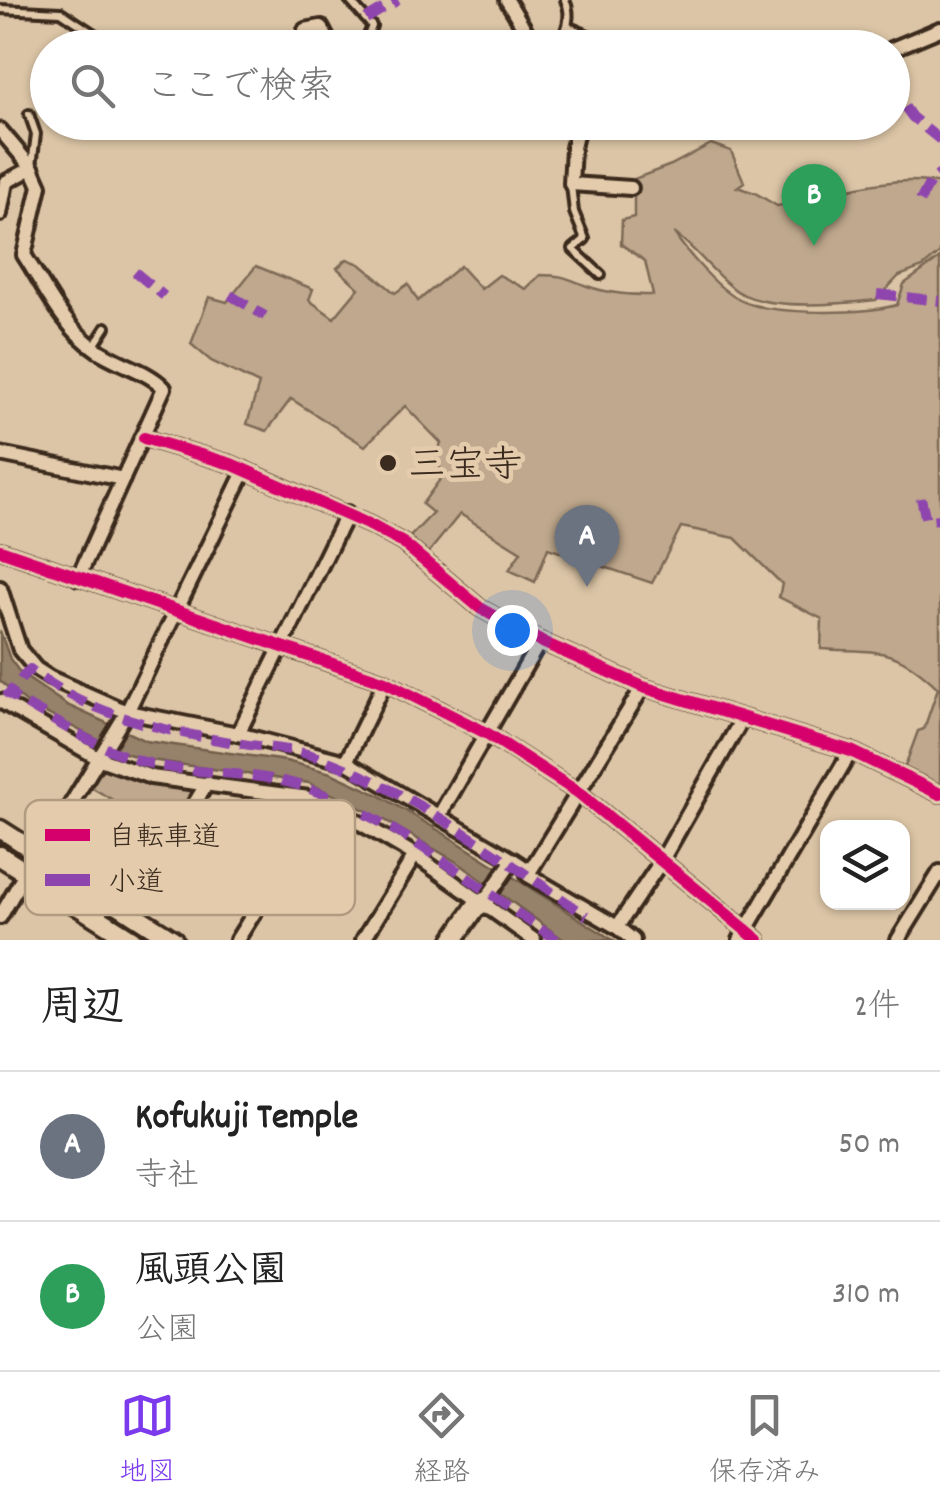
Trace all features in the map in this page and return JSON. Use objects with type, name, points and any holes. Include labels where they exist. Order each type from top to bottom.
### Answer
[{"type":"street","points":[[507,0],[525,30]]},
{"type":"street","points":[[910,41],[940,28]]},
{"type":"street","points":[[305,30],[323,30]]},
{"type":"street","points":[[0,131],[38,180],[40,194],[30,220],[24,255],[68,322],[93,348],[164,388],[78,578]]},
{"type":"street","points":[[575,140],[571,184],[632,188]]},
{"type":"street","points":[[0,214],[6,182],[32,168]]},
{"type":"street","points":[[144,438],[245,470],[347,513],[403,543],[480,608],[540,641],[643,687],[851,751],[940,794]]},
{"type":"street","points":[[0,454],[123,479]]},
{"type":"street","points":[[74,800],[128,712],[245,470]]},
{"type":"street","points":[[238,734],[347,513]]},
{"type":"street","points":[[0,550],[385,682],[488,734],[579,793],[662,860],[744,935],[758,940]]},
{"type":"street","points":[[0,588],[14,639],[36,669],[60,683],[128,712],[238,734],[346,762],[530,871]]},
{"type":"street","points":[[439,816],[540,641]]},
{"type":"street","points":[[346,762],[385,682]]},
{"type":"street","points":[[633,940],[528,875],[643,687]]},
{"type":"street","points":[[0,701],[100,759],[151,776],[312,800]]},
{"type":"street","points":[[617,927],[662,860],[742,719]]},
{"type":"street","points":[[744,935],[851,751]]},
{"type":"street","points":[[196,800],[207,782]]},
{"type":"street","points":[[355,819],[415,855],[534,940]]},
{"type":"street","points":[[0,830],[25,846]]},
{"type":"street","points":[[363,940],[415,855]]},
{"type":"street","points":[[0,856],[25,871]]},
{"type":"street","points":[[453,940],[513,860]]},
{"type":"street","points":[[898,940],[940,872]]},
{"type":"street","points":[[0,918],[25,874]]},
{"type":"street","points":[[88,915],[119,936]]},
{"type":"street","points":[[135,915],[173,940]]},
{"type":"street","points":[[237,940],[253,915]]},
{"type":"lane","points":[[349,0],[372,26],[370,30]]},
{"type":"lane","points":[[564,0],[570,11],[565,30]]},
{"type":"lane","points":[[0,10],[61,12],[89,30]]},
{"type":"lane","points":[[567,26],[576,30]]},
{"type":"lane","points":[[32,168],[35,140]]},
{"type":"lane","points":[[571,184],[574,212],[585,238],[572,249],[601,274]]},
{"type":"lane","points":[[93,348],[106,327]]},
{"type":"shaded area","points":[[711,144],[731,151],[744,182],[737,187],[777,206],[879,183],[940,184],[940,253],[923,267],[899,276],[876,300],[785,304],[750,297],[729,285],[674,233],[704,270],[732,295],[773,309],[841,312],[897,305],[904,284],[940,258],[940,785],[904,769],[938,688],[909,664],[885,654],[821,649],[822,619],[779,597],[782,584],[735,538],[681,527],[652,583],[548,548],[535,582],[509,570],[521,552],[460,514],[425,557],[406,541],[433,513],[422,504],[444,474],[434,459],[441,443],[405,406],[365,446],[291,399],[267,431],[247,424],[259,384],[211,361],[191,344],[209,297],[227,302],[256,266],[313,289],[309,300],[334,318],[359,288],[337,268],[347,259],[360,264],[395,293],[408,284],[418,301],[460,266],[481,289],[499,275],[526,289],[540,275],[548,275],[595,289],[653,295],[645,261],[621,244],[622,220],[634,217],[634,179]]},
{"type":"shaded area","points":[[0,631],[10,659],[21,674],[67,705],[146,741],[286,761],[331,773],[379,795],[613,940],[564,940],[460,864],[355,805],[355,800],[344,800],[309,783],[144,759],[122,752],[28,704],[0,681]]},
{"type":"shaded area","points":[[108,768],[195,791],[189,800],[113,800],[91,787],[100,770]]},
{"type":"tram line","points":[[0,840],[25,856]]},
{"type":"tram line","points":[[116,915],[155,940]]},
{"type":"marked path","points":[[366,19],[398,0]]},
{"type":"marked path","points":[[910,114],[940,140]]},
{"type":"marked path","points":[[920,201],[930,182],[940,174]]},
{"type":"marked path","points":[[135,272],[164,296]]},
{"type":"marked path","points":[[877,294],[940,301]]},
{"type":"marked path","points":[[230,295],[265,316]]},
{"type":"marked path","points":[[921,498],[926,520],[940,519]]},
{"type":"marked path","points":[[336,800],[275,780],[167,767],[125,756],[8,694],[30,669],[77,698],[128,719],[209,738],[311,755],[419,805],[587,916]]},
{"type":"marked path","points":[[355,809],[438,857],[557,940]]},
{"type":"cycle path","points":[[144,438],[231,464],[372,526],[403,543],[480,608],[540,641],[643,687],[851,751],[940,794]]},
{"type":"cycle path","points":[[0,550],[385,682],[488,734],[579,793],[758,940]]},
{"type":"place","name":"風頭公園","points":[[814,246]]},
{"type":"place","name":"三宝寺","points":[[388,463]]},
{"type":"place","name":"Kofukuji Temple","points":[[587,587]]}]
